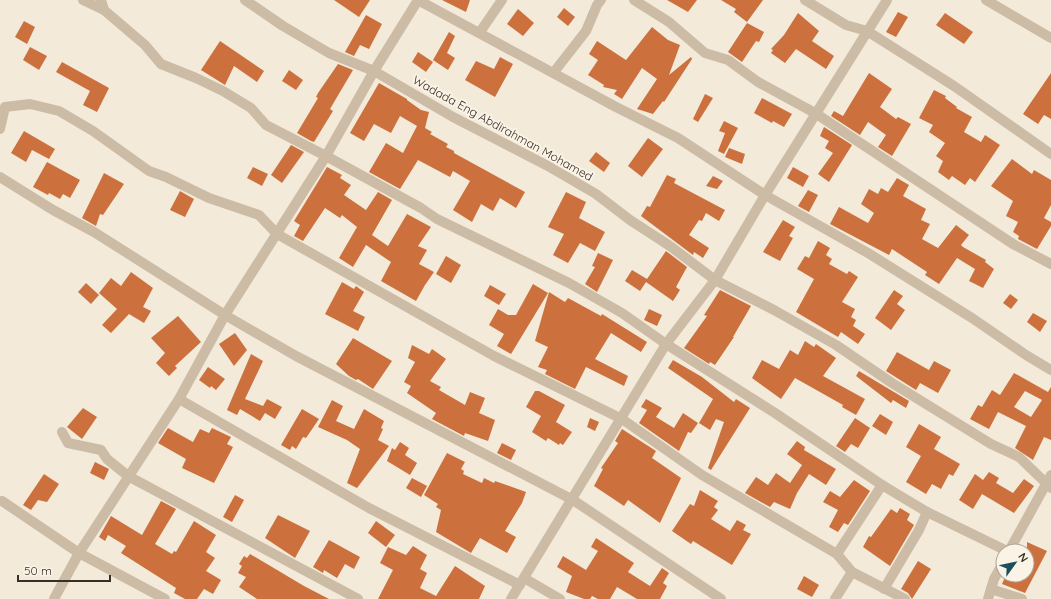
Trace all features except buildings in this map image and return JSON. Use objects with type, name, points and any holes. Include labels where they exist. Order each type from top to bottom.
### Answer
[{"type":"street","points":[[84,0],[103,5],[146,45],[161,64],[223,91],[251,108],[266,125],[421,208],[437,219],[569,283],[622,313],[666,344],[775,413],[882,485],[926,512],[995,545]]},
{"type":"street","name":"Wadada Eng Abdirahman Mohamed","points":[[245,0],[283,26],[329,53],[374,71],[453,117],[548,166],[596,194],[715,280],[774,310],[836,345],[892,383],[991,444],[1019,457],[1049,482]]},
{"type":"street","points":[[54,599],[79,553],[179,399],[225,315],[326,156],[374,71],[418,0],[678,138],[765,195],[868,253],[972,318],[1026,355],[1051,370]]},
{"type":"street","points":[[480,32],[502,0]]},
{"type":"street","points":[[554,72],[586,31],[597,5],[601,0]]},
{"type":"street","points":[[634,0],[669,22],[705,53],[728,60],[758,82],[816,113],[1014,244],[1048,263],[1051,252]]},
{"type":"street","points":[[805,0],[846,25],[867,31],[954,86],[1051,154]]},
{"type":"street","points":[[511,599],[573,500],[666,344],[715,280],[765,195],[887,0]]},
{"type":"street","points":[[986,0],[1051,38]]},
{"type":"street","points":[[0,129],[5,106],[30,104],[60,111],[93,131],[149,171],[166,177],[209,198],[259,215],[277,234],[494,356],[622,419],[702,475],[837,554],[852,572],[905,599]]},
{"type":"street","points":[[0,177],[53,210],[94,232],[225,315],[296,356],[573,500],[721,599]]},
{"type":"street","points":[[179,399],[369,508],[560,599]]},
{"type":"street","points":[[62,432],[68,443],[101,450],[107,459],[128,476],[358,599]]},
{"type":"street","points":[[1013,543],[1049,482]]},
{"type":"street","points":[[837,554],[882,485]]},
{"type":"street","points":[[2,501],[79,553],[165,599]]},
{"type":"street","points":[[884,589],[919,530],[926,512]]},
{"type":"street","points":[[835,599],[852,572]]},
{"type":"street","points":[[995,582],[990,594],[1022,599]]}]
